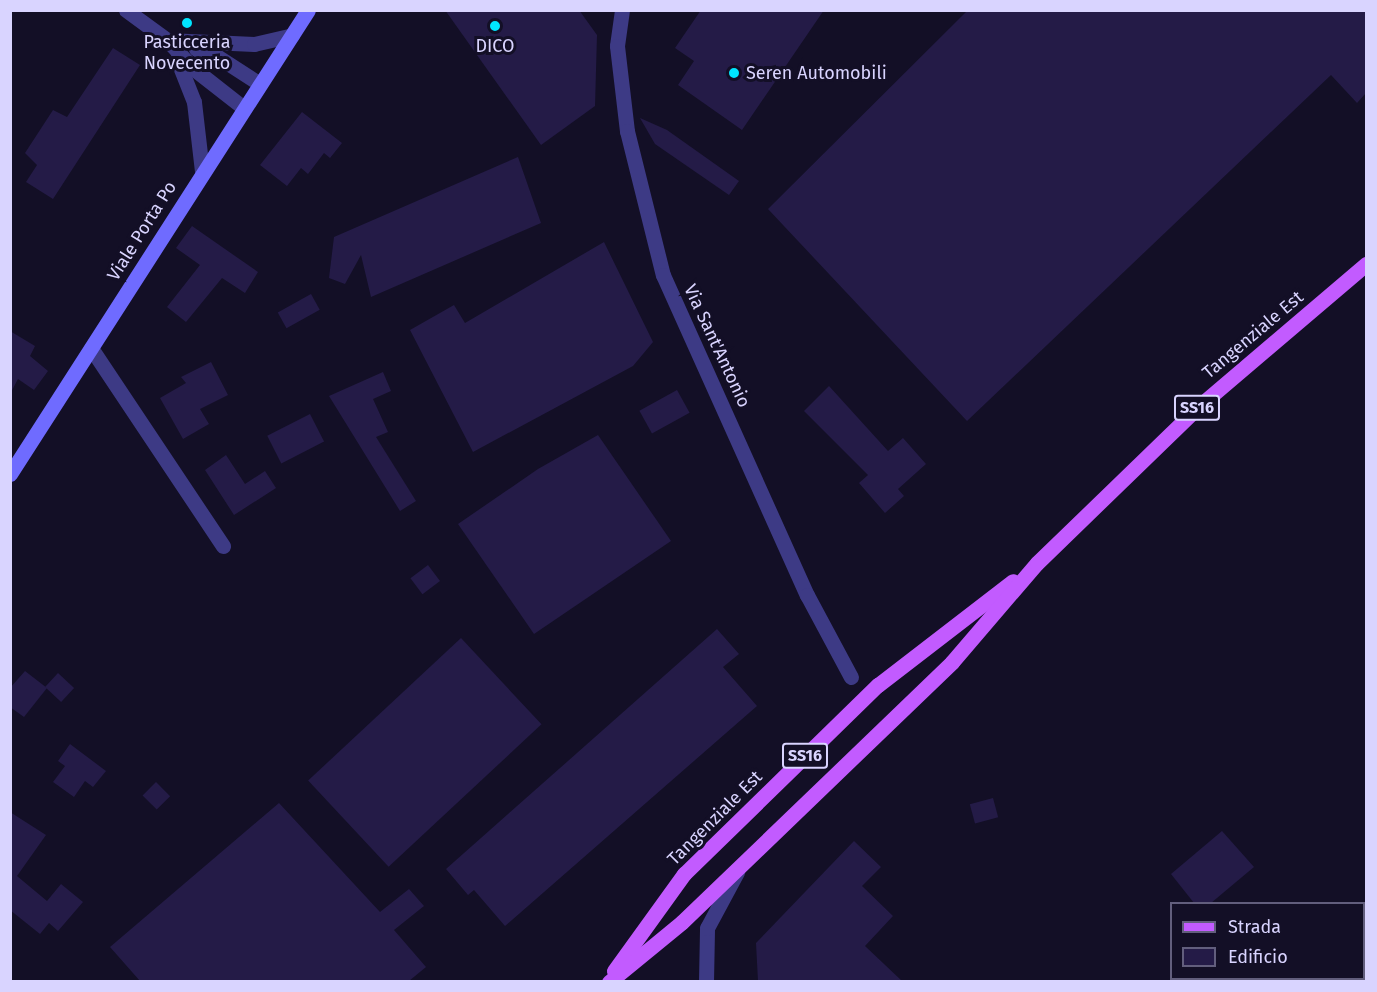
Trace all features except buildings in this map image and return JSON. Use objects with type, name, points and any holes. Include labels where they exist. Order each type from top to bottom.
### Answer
[{"type":"main road","name":"Viale Porta Po","points":[[10,474],[92,348],[202,171],[308,10]]},
{"type":"main road","name":"Tangenziale Est","points":[[608,981],[682,922],[952,662],[1037,562],[1198,407],[1366,264]]},
{"type":"main road","name":"Tangenziale Est","points":[[608,981],[684,874],[878,685],[1037,562]]},
{"type":"street","points":[[126,10],[167,40],[194,69],[244,108]]},
{"type":"street","name":"Via Sant'Antonio","points":[[622,10],[617,46],[627,130],[663,275],[807,595],[851,677]]},
{"type":"street","points":[[167,40],[254,44],[292,35]]},
{"type":"street","points":[[167,40],[212,53],[260,84]]},
{"type":"street","points":[[167,40],[185,73],[194,102],[202,171]]},
{"type":"street","points":[[92,348],[223,546]]},
{"type":"street","points":[[706,981],[708,928],[738,869]]},
{"type":"place","name":"Pasticceria Novecento","points":[[187,23]]},
{"type":"place","name":"DICO","points":[[495,26]]},
{"type":"place","name":"Seren Automobili","points":[[734,73]]}]
